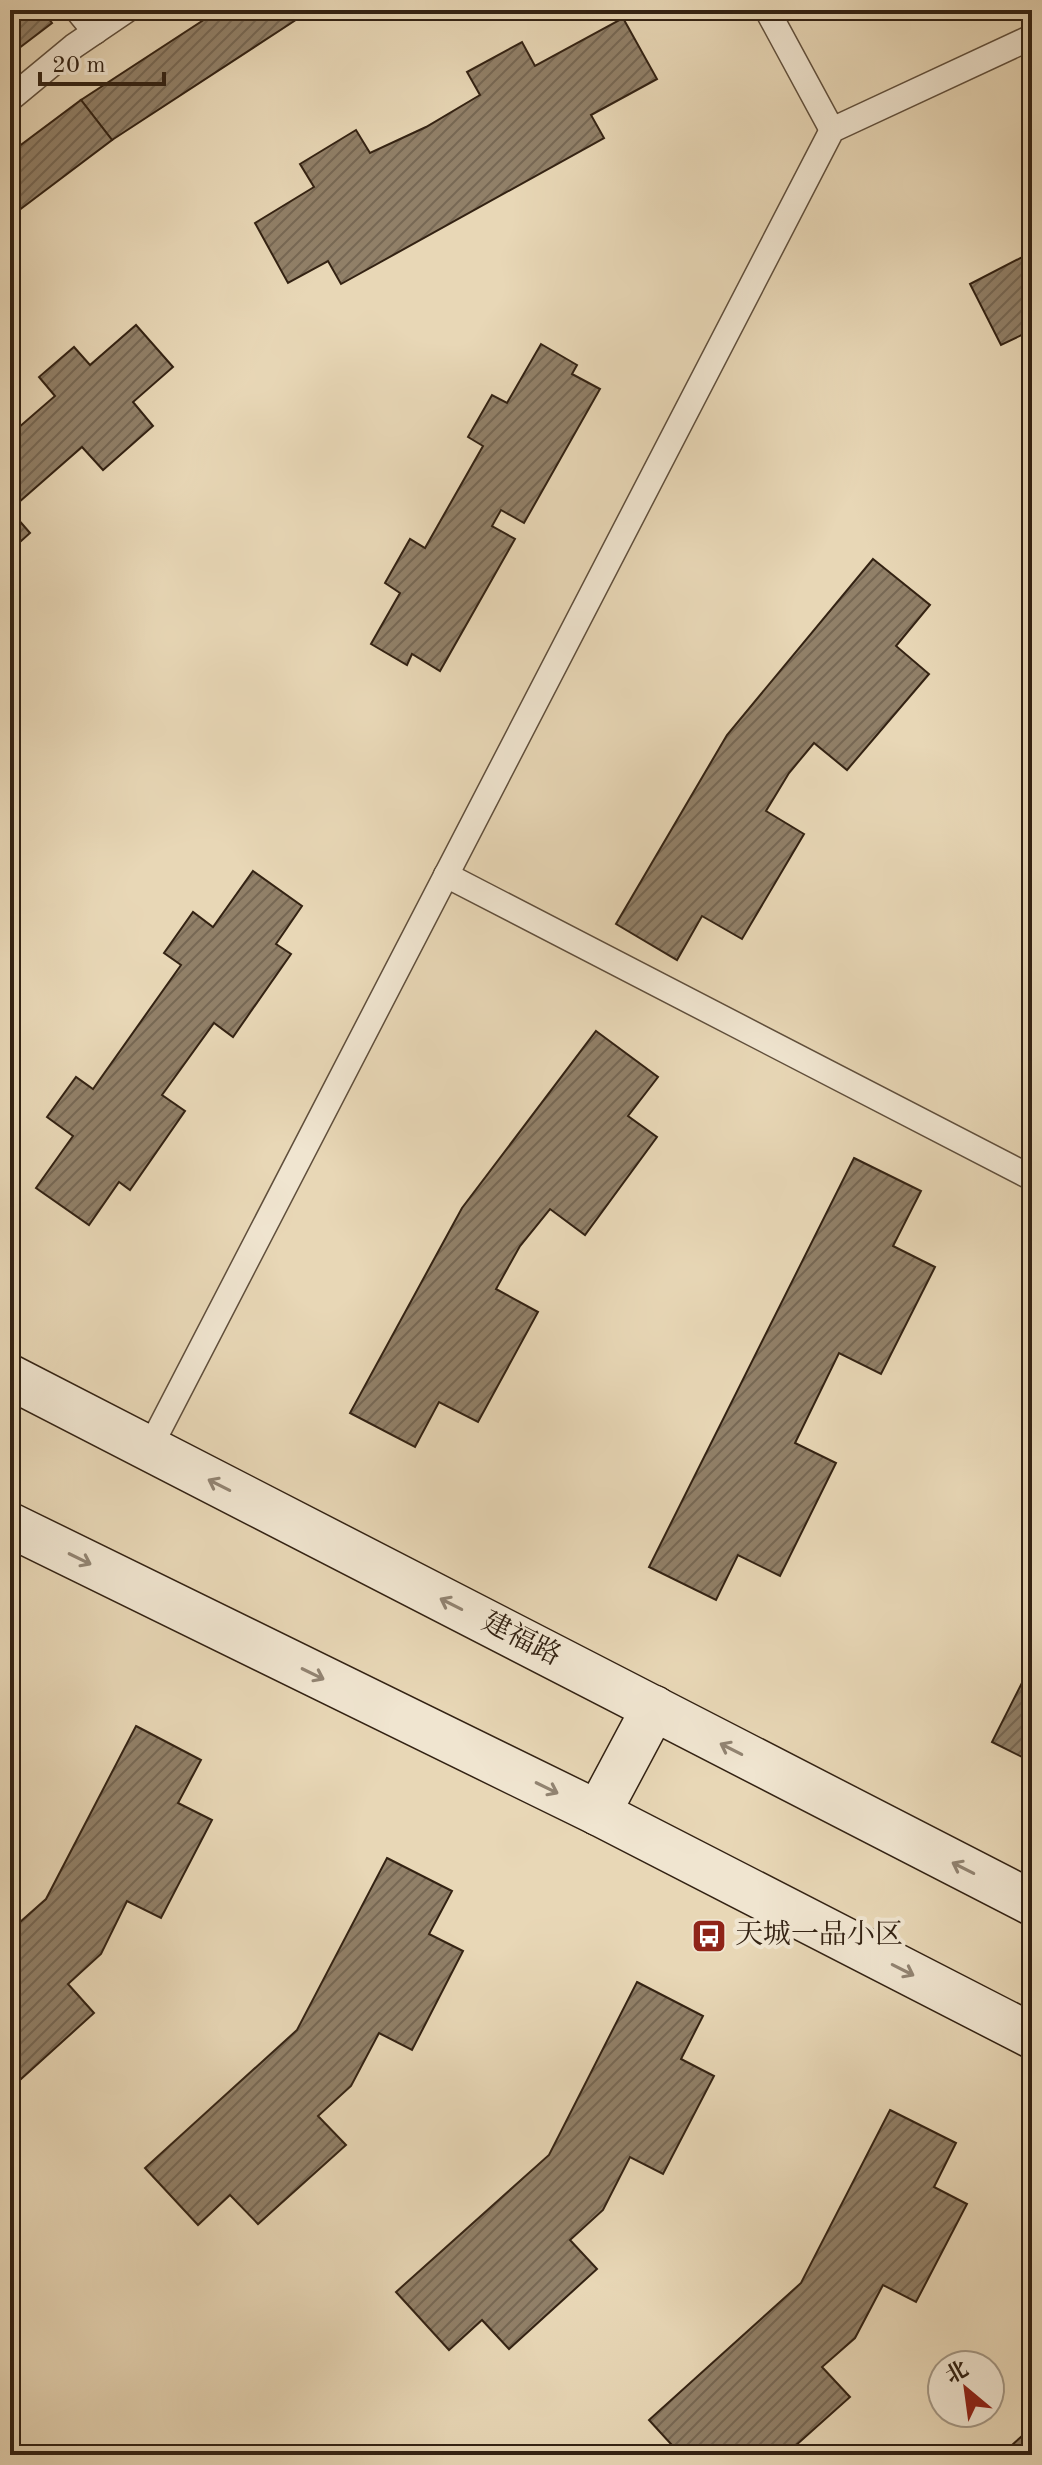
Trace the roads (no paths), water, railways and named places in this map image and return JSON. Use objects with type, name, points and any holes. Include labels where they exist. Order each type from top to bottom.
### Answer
[{"type":"main road","name":"建福路","points":[[10,1377],[1032,1903]]},
{"type":"main road","points":[[10,1525],[598,1813],[1032,2036]]},
{"type":"main road","points":[[598,1813],[654,1708]]},
{"type":"lane","points":[[77,10],[95,32]]},
{"type":"lane","points":[[10,99],[127,10]]},
{"type":"lane","points":[[767,10],[832,130]]},
{"type":"lane","points":[[149,1449],[832,130],[1032,37]]},
{"type":"lane","points":[[446,875],[1032,1178]]},
{"type":"place","name":"天城一品小区","points":[[709,1936]]}]
